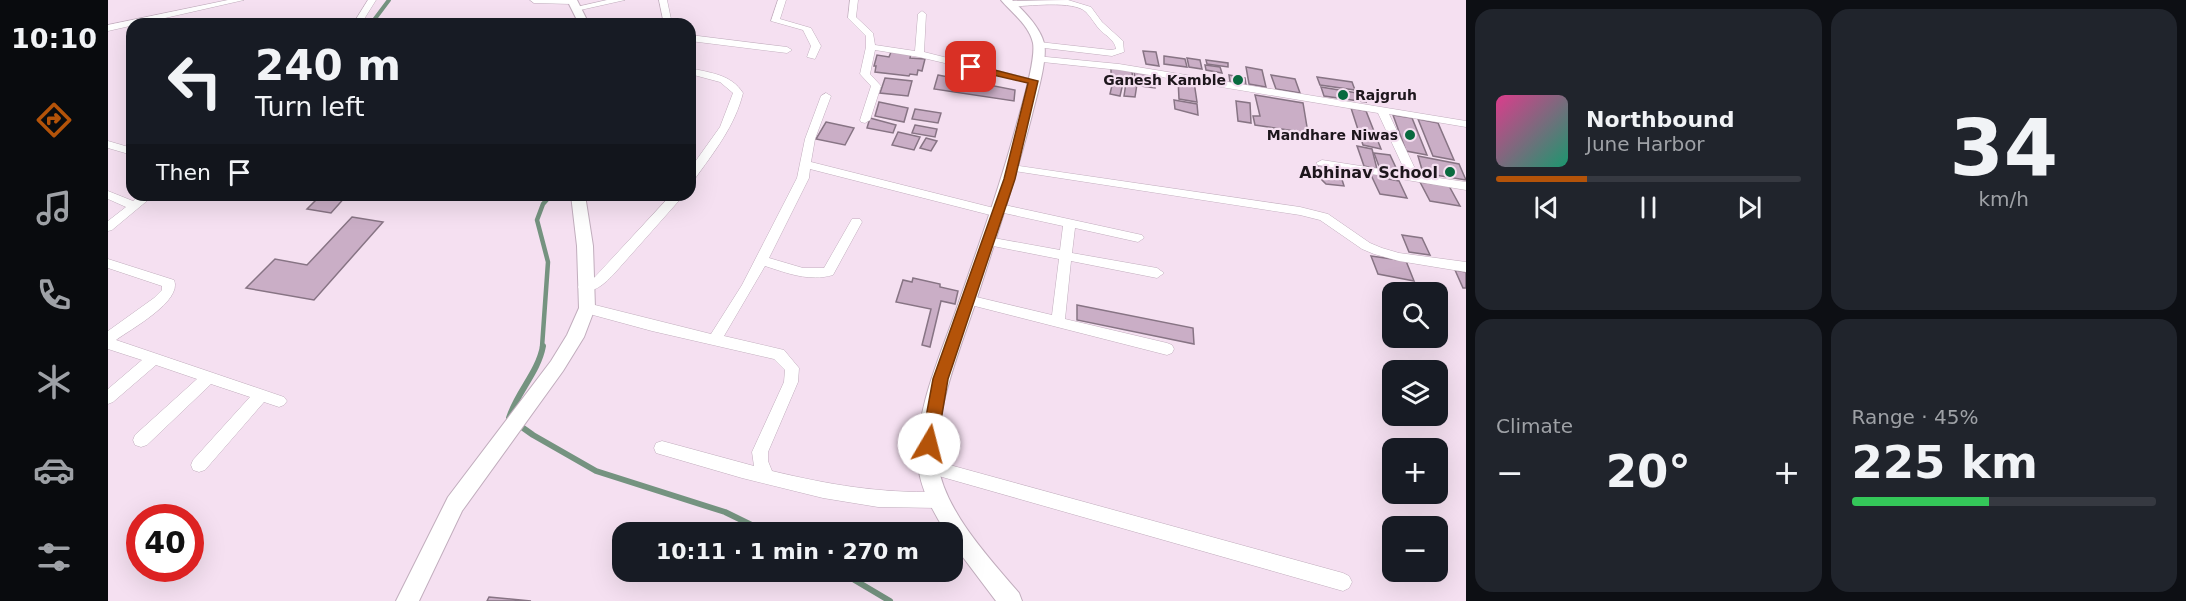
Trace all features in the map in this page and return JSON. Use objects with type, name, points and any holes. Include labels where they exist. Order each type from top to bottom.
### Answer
[{"type":"street","points":[[144,18],[194,4],[240,0]]},
{"type":"street","points":[[361,18],[372,0]]},
{"type":"street","points":[[534,0],[573,3],[620,0]]},
{"type":"street","points":[[663,0],[667,18]]},
{"type":"street","points":[[782,0],[774,21],[807,28],[816,46],[812,57]]},
{"type":"street","points":[[854,0],[852,18],[870,35],[865,74],[874,82],[876,91],[865,120]]},
{"type":"street","points":[[1008,2],[1068,3],[1081,6],[1088,9],[1099,24],[1120,43],[1121,50],[1112,53],[1038,52]]},
{"type":"street","points":[[1008,2],[1021,14],[1035,35],[1038,52],[1034,81],[999,210],[941,379],[934,413],[928,466],[939,500],[983,567],[1011,601]]},
{"type":"street","points":[[573,3],[581,18]]},
{"type":"street","points":[[919,54],[922,14]]},
{"type":"street","points":[[108,28],[126,23]]},
{"type":"street","points":[[696,39],[787,50]]},
{"type":"street","points":[[870,47],[919,54],[1034,81]]},
{"type":"street","points":[[1038,52],[1110,66],[1466,124]]},
{"type":"street","points":[[696,73],[725,80],[732,84],[738,93],[736,106],[725,126],[696,168]]},
{"type":"street","points":[[716,338],[748,287],[803,178],[810,139],[826,96]]},
{"type":"street","points":[[1382,110],[1414,178]]},
{"type":"street","points":[[108,144],[126,150]]},
{"type":"street","points":[[1322,163],[1466,186]]},
{"type":"street","points":[[806,164],[999,210],[1138,238]]},
{"type":"street","points":[[1012,168],[1300,211],[1324,217],[1366,246],[1378,251],[1399,257],[1466,267]]},
{"type":"street","points":[[108,195],[133,206]]},
{"type":"street","points":[[108,227],[140,201]]},
{"type":"street","points":[[408,601],[455,504],[557,366],[575,337],[587,308],[585,246],[579,201]]},
{"type":"street","points":[[585,287],[597,283],[673,201]]},
{"type":"street","points":[[761,260],[804,272],[819,274],[828,272],[856,222]]},
{"type":"street","points":[[1058,322],[1069,224]]},
{"type":"street","points":[[988,241],[1157,273]]},
{"type":"street","points":[[108,262],[169,283],[169,291],[159,302],[108,338]]},
{"type":"street","points":[[968,300],[1167,349]]},
{"type":"street","points":[[587,308],[652,326],[716,338],[779,354],[792,368],[791,382],[760,452],[760,461],[766,476]]},
{"type":"street","points":[[108,343],[279,401]]},
{"type":"street","points":[[108,398],[154,358]]},
{"type":"street","points":[[141,440],[209,377]]},
{"type":"street","points":[[199,465],[261,395]]},
{"type":"street","points":[[662,448],[766,476],[879,499],[939,500]]},
{"type":"street","points":[[928,466],[1343,582]]},
{"type":"building","points":[[1143,51],[1156,52],[1159,66],[1146,64]]},
{"type":"building","points":[[891,52],[911,54],[910,58],[925,59],[922,71],[918,70],[917,75],[910,74],[909,76],[875,72],[877,55],[889,57]]},
{"type":"building","points":[[1164,56],[1185,59],[1187,67],[1164,64]]},
{"type":"building","points":[[1187,58],[1200,60],[1202,69],[1189,67]]},
{"type":"building","points":[[1206,60],[1228,63],[1228,67],[1207,64]]},
{"type":"building","points":[[1205,65],[1220,67],[1222,73],[1206,70]]},
{"type":"building","points":[[1246,67],[1262,70],[1266,87],[1249,84]]},
{"type":"building","points":[[1111,68],[1132,71],[1133,82],[1111,78]]},
{"type":"building","points":[[1134,72],[1154,75],[1155,88],[1136,83]]},
{"type":"building","points":[[938,75],[1015,90],[1014,101],[934,89]]},
{"type":"building","name":"Ganesh Kamble","points":[[1229,75],[1245,78],[1246,85],[1230,82]]},
{"type":"building","points":[[1271,75],[1295,79],[1300,93],[1276,89]]},
{"type":"building","points":[[1317,77],[1352,82],[1355,90],[1320,85]]},
{"type":"building","points":[[885,78],[912,81],[908,96],[880,93]]},
{"type":"building","points":[[1178,79],[1194,82],[1197,102],[1179,99]]},
{"type":"building","points":[[1113,81],[1123,83],[1120,96],[1110,94]]},
{"type":"building","points":[[1126,83],[1137,84],[1135,97],[1124,96]]},
{"type":"building","name":"Rajgruh","points":[[1321,87],[1363,94],[1366,102],[1324,96]]},
{"type":"building","points":[[1255,95],[1303,103],[1308,133],[1255,125],[1253,116],[1260,116]]},
{"type":"building","points":[[1174,100],[1197,104],[1198,115],[1175,109]]},
{"type":"building","points":[[1236,101],[1250,103],[1251,123],[1238,121]]},
{"type":"building","points":[[879,102],[908,108],[904,122],[875,116]]},
{"type":"building","points":[[1351,108],[1366,111],[1381,149],[1363,145]]},
{"type":"building","points":[[915,109],[941,113],[938,123],[912,119]]},
{"type":"building","name":"Mandhare Niwas","points":[[1393,115],[1412,118],[1427,155],[1406,151]]},
{"type":"building","points":[[870,118],[896,125],[893,133],[867,128]]},
{"type":"building","points":[[1418,119],[1438,123],[1454,160],[1433,156]]},
{"type":"building","points":[[826,122],[854,128],[845,145],[816,139]]},
{"type":"building","points":[[915,125],[937,129],[935,137],[912,133]]},
{"type":"building","points":[[898,132],[920,137],[914,150],[892,145]]},
{"type":"building","points":[[926,138],[937,141],[931,151],[920,148]]},
{"type":"building","points":[[1357,146],[1372,149],[1377,169],[1364,166]]},
{"type":"building","points":[[1374,153],[1390,155],[1398,172],[1380,169]]},
{"type":"building","points":[[1418,156],[1459,164],[1466,180],[1423,173]]},
{"type":"building","points":[[1317,164],[1338,167],[1344,186],[1326,184],[1322,180]]},
{"type":"building","points":[[1370,173],[1387,175],[1389,179],[1399,181],[1407,198],[1380,194]]},
{"type":"building","points":[[1420,182],[1449,186],[1460,206],[1430,201]]},
{"type":"building","points":[[315,201],[342,201],[331,213],[307,209]]},
{"type":"building","points":[[352,217],[383,222],[314,300],[246,288],[275,259],[307,265]]},
{"type":"building","points":[[1402,235],[1422,238],[1430,255],[1409,252]]},
{"type":"building","points":[[1371,256],[1406,261],[1414,281],[1378,274]]},
{"type":"building","points":[[1455,270],[1466,272],[1466,288],[1463,288]]},
{"type":"building","points":[[913,278],[958,291],[955,304],[941,301],[930,347],[922,345],[931,309],[896,302],[903,280],[912,282]]},
{"type":"building","points":[[1077,305],[1193,328],[1194,344],[1077,320]]},
{"type":"building","points":[[489,597],[531,601],[487,601]]},
{"type":"waterway","points":[[376,18],[389,0]]},
{"type":"waterway","points":[[542,347],[548,262],[537,220],[546,201]]},
{"type":"waterway","points":[[543,346],[537,365],[509,418],[533,435],[596,471],[725,512],[746,522]]},
{"type":"waterway","points":[[858,582],[890,601]]},
{"type":"place","name":"Ganesh Kamble","points":[[1238,80]]},
{"type":"place","name":"Rajgruh","points":[[1343,95]]},
{"type":"place","name":"Mandhare Niwas","points":[[1410,135]]},
{"type":"place","name":"Abhinav School","points":[[1450,172]]},
{"type":"route","points":[[929,444],[941,379],[1009,179],[1034,81],[971,67]]}]
